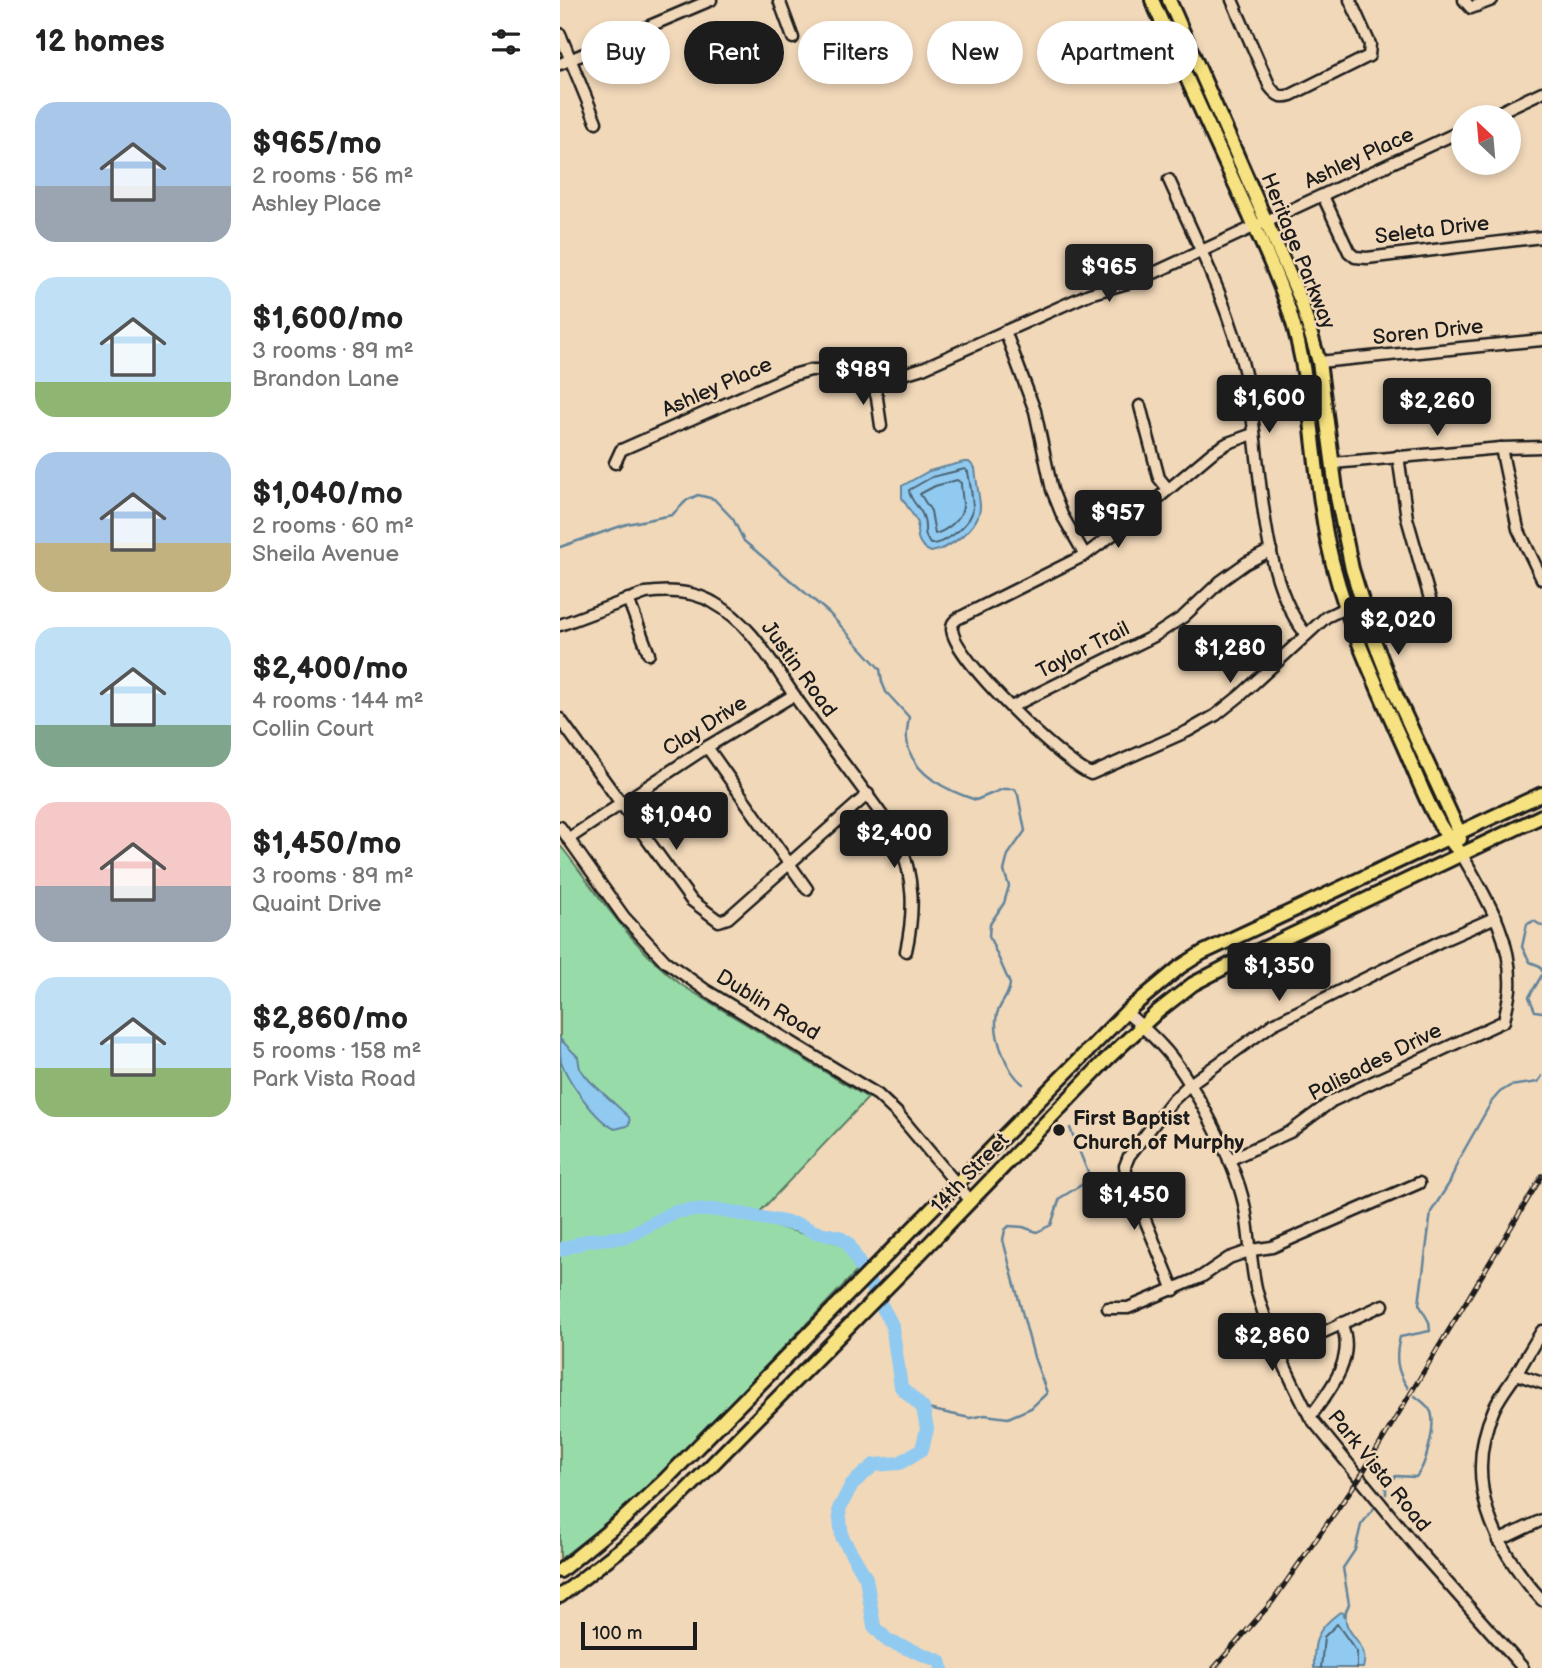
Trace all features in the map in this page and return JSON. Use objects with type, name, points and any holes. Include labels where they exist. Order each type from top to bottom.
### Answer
[{"type":"main road","name":"Heritage Parkway","points":[[1152,0],[1260,224],[1301,301],[1319,362],[1345,539],[1362,600],[1394,691],[1459,832],[1461,853]]},
{"type":"main road","name":"Heritage Parkway","points":[[1170,0],[1260,224],[1289,310],[1303,364],[1324,520],[1346,607],[1381,697],[1447,838],[1461,853]]},
{"type":"main road","points":[[1381,697],[1394,691]]},
{"type":"main road","name":"14th Street","points":[[560,1571],[631,1513],[1126,1012],[1180,967],[1202,953],[1542,794]]},
{"type":"main road","name":"14th Street","points":[[560,1596],[644,1531],[864,1312],[1106,1060],[1193,984],[1542,816]]},
{"type":"street","points":[[560,64],[711,0]]},
{"type":"street","points":[[779,0],[793,38]]},
{"type":"street","points":[[1232,0],[1270,87],[1282,97],[1369,56],[1370,44],[1350,0]]},
{"type":"street","points":[[1465,2],[1471,8],[1492,0]]},
{"type":"street","points":[[560,34],[596,122]]},
{"type":"street","points":[[1516,105],[1542,92]]},
{"type":"street","name":"Ashley Place","points":[[615,463],[621,450],[789,376],[811,370],[830,370],[872,381],[923,368],[1089,294],[1141,279],[1451,136]]},
{"type":"street","points":[[1169,180],[1201,250],[1238,351],[1248,391],[1271,550],[1283,598],[1291,615],[1306,634]]},
{"type":"street","name":"Seleta Drive","points":[[1323,196],[1349,252],[1355,257],[1367,258],[1542,237]]},
{"type":"street","points":[[1005,331],[1035,411],[1052,490],[1084,555]]},
{"type":"street","name":"Soren Drive","points":[[1319,362],[1542,340]]},
{"type":"street","points":[[872,381],[881,426]]},
{"type":"street","points":[[1140,406],[1159,478],[1168,489]]},
{"type":"street","points":[[1253,434],[1213,452],[1104,542],[1084,555],[957,619],[953,623],[952,631],[967,656],[1052,748],[1091,774],[1188,731],[1216,715],[1326,617],[1362,600]]},
{"type":"street","points":[[1334,464],[1501,447],[1542,447]]},
{"type":"street","points":[[1501,447],[1518,529],[1542,579]]},
{"type":"street","points":[[1398,456],[1407,518],[1430,599]]},
{"type":"street","name":"Taylor Trail","points":[[1012,707],[1154,636],[1183,617],[1221,581],[1271,550]]},
{"type":"street","name":"Justin Road","points":[[560,625],[628,599],[661,591],[695,595],[715,603],[751,634],[898,838],[912,881],[911,926],[906,951]]},
{"type":"street","points":[[628,599],[649,654]]},
{"type":"street","name":"Clay Drive","points":[[568,839],[707,747],[794,695]]},
{"type":"street","points":[[560,719],[691,900],[714,919],[722,921],[868,794]]},
{"type":"street","points":[[707,747],[807,889]]},
{"type":"street","name":"Dublin Road","points":[[560,827],[624,917],[656,953],[707,991],[878,1095],[898,1114],[970,1200]]},
{"type":"street","points":[[1174,1290],[1127,1176],[1125,1166],[1129,1156],[1172,1101],[1190,1084],[1272,1024],[1496,917],[1461,853]]},
{"type":"street","name":"Palisades Drive","points":[[1228,1160],[1290,1132],[1332,1101],[1504,1021],[1510,989],[1507,945],[1496,917]]},
{"type":"street","name":"Park Vista Road","points":[[1126,1012],[1161,1044],[1190,1084],[1228,1160],[1244,1202],[1258,1297],[1310,1416],[1421,1553],[1523,1668]]},
{"type":"street","points":[[1108,1308],[1128,1308],[1174,1290],[1201,1277],[1229,1258],[1272,1247],[1419,1183]]},
{"type":"street","points":[[1280,1352],[1383,1305]]},
{"type":"street","points":[[1310,1416],[1341,1373],[1346,1336],[1341,1323]]},
{"type":"street","points":[[1542,1331],[1494,1408],[1486,1432],[1480,1482],[1498,1541],[1542,1600]]},
{"type":"street","points":[[1516,1374],[1542,1383]]},
{"type":"street","points":[[1498,1541],[1542,1520]]},
{"type":"green space","points":[[560,845],[632,938],[683,986],[868,1098],[752,1220],[842,1244],[859,1269],[661,1475],[621,1512],[560,1559]]},
{"type":"water","points":[[969,462],[975,468],[979,513],[963,536],[931,552],[923,547],[919,540],[918,523],[902,498],[902,486],[929,471]]},
{"type":"water","points":[[560,1039],[578,1057],[580,1069],[590,1081],[629,1117],[630,1123],[627,1126],[615,1129],[607,1125],[583,1099],[561,1061]]},
{"type":"water","points":[[1340,1612],[1346,1614],[1348,1628],[1363,1652],[1363,1668],[1314,1668],[1314,1650],[1318,1636],[1326,1624]]},
{"type":"waterway","points":[[560,547],[627,524],[672,515],[687,500],[698,495],[714,499],[733,519],[744,541],[829,613],[880,669],[886,692],[909,717],[907,737],[910,752],[923,772],[954,792],[976,800],[1003,789],[1015,789],[1025,831],[1008,855],[1004,871],[1009,886],[1004,903],[990,924],[989,936],[1010,984],[997,1014],[999,1042],[1011,1071],[1023,1084]]},
{"type":"waterway","points":[[1542,926],[1534,921],[1527,924],[1522,947],[1530,962],[1540,966],[1542,971]]},
{"type":"waterway","points":[[1542,975],[1529,997],[1535,1011],[1542,1012]]},
{"type":"waterway","points":[[1408,1388],[1399,1370],[1397,1351],[1400,1337],[1430,1331],[1429,1322],[1419,1304],[1431,1212],[1450,1182],[1458,1161],[1492,1101],[1510,1086],[1538,1082],[1542,1076]]},
{"type":"waterway","points":[[923,1408],[970,1418],[985,1415],[1008,1418],[1031,1408],[1047,1393],[1034,1357],[1003,1240],[1005,1230],[1009,1226],[1037,1232],[1051,1225],[1060,1198],[1088,1181],[1089,1175],[1070,1128]]},
{"type":"waterway","points":[[560,1250],[589,1240],[626,1237],[674,1212],[691,1210],[720,1210],[799,1225],[815,1232],[839,1237],[848,1243],[892,1325],[901,1387],[923,1408],[927,1429],[922,1449],[900,1463],[874,1465],[852,1484],[839,1509],[842,1537],[866,1578],[874,1626],[888,1641],[940,1661],[942,1668]]},
{"type":"waterway","points":[[1386,1494],[1386,1485],[1396,1476],[1416,1477],[1426,1455],[1431,1436],[1431,1412],[1415,1396]]},
{"type":"waterway","points":[[1344,1616],[1349,1604],[1343,1568],[1355,1550],[1361,1525],[1374,1508]]},
{"type":"railway","points":[[1214,1668],[1272,1602],[1360,1477],[1542,1176]]},
{"type":"place","name":"First Baptist Church of Murphy","points":[[1059,1130]]}]
